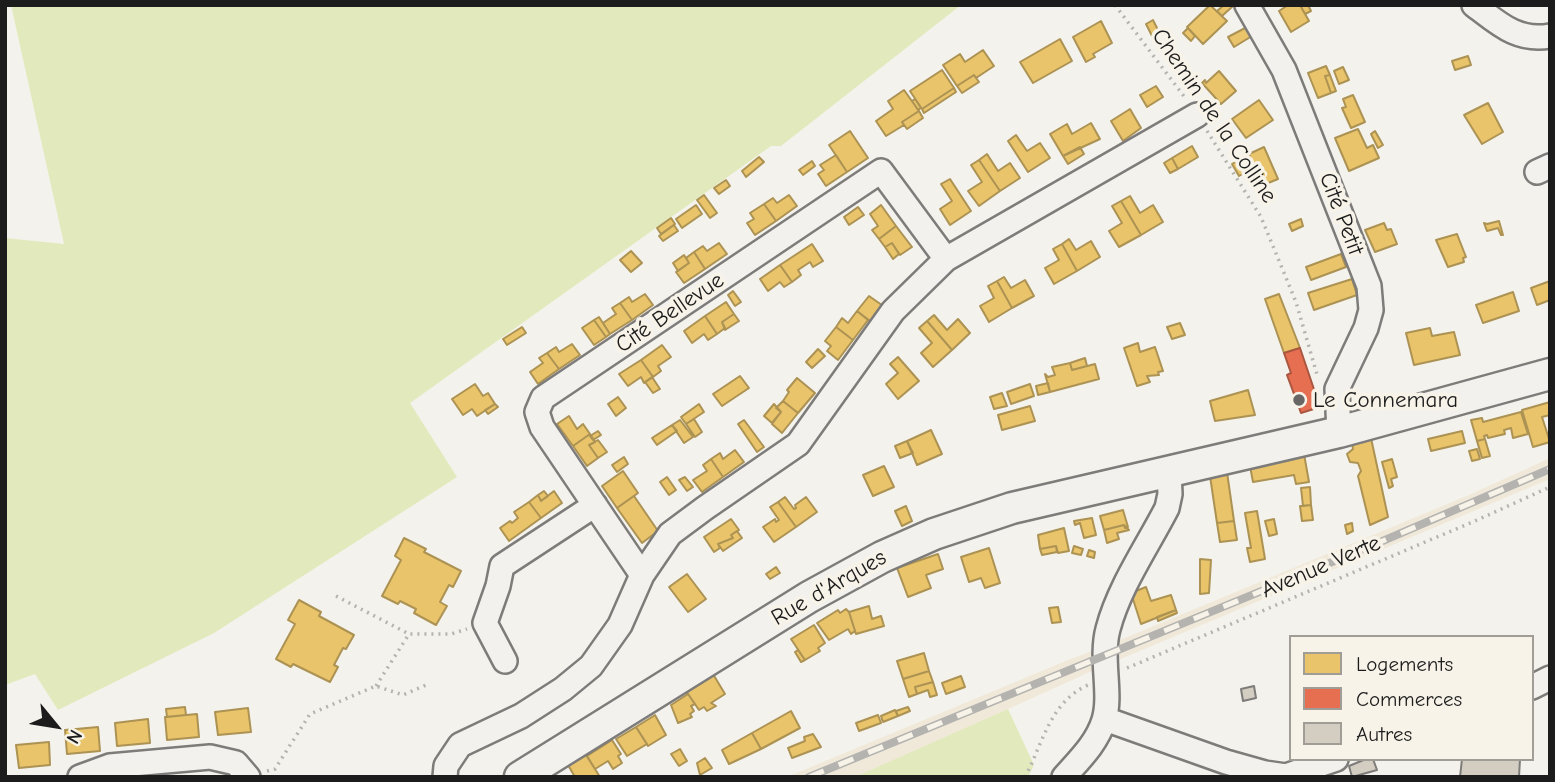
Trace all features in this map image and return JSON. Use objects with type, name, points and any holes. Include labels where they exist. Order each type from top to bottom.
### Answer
[{"type":"main road","name":"Rue d'Arques","points":[[520,777],[809,597],[882,557],[934,534],[1012,508],[1339,432],[1550,374]]},
{"type":"street","name":"Cité Petit","points":[[1247,5],[1284,70],[1369,286],[1371,310],[1336,388],[1339,432]]},
{"type":"street","points":[[1474,5],[1511,33],[1539,38],[1550,36]]},
{"type":"street","points":[[445,777],[446,765],[460,745],[521,716],[563,689],[592,666],[620,625],[642,575],[670,534],[798,444],[893,311],[946,259],[1197,115]]},
{"type":"street","name":"Cité Bellevue","points":[[642,575],[542,427],[537,412],[543,398],[881,172],[946,259]]},
{"type":"street","points":[[1063,777],[1095,739],[1105,719],[1103,657],[1108,627],[1117,603],[1167,508],[1170,494],[1169,471]]},
{"type":"street","points":[[505,661],[485,623],[502,566],[595,505]]},
{"type":"street","points":[[1534,686],[1550,678]]},
{"type":"street","points":[[1105,719],[1265,773],[1286,776],[1330,761]]},
{"type":"street","points":[[80,777],[110,766],[209,758],[236,763],[248,777]]},
{"type":"path","name":"Chemin de la Colline","points":[[1115,5],[1155,55],[1197,115],[1261,217],[1296,302],[1323,395],[1337,402]]},
{"type":"path","name":"Avenue Verte","points":[[1024,777],[1059,706],[1075,691],[1550,487]]},
{"type":"path","points":[[336,596],[409,634],[450,634],[485,623]]},
{"type":"path","points":[[248,777],[275,769],[310,714],[376,686],[409,634]]},
{"type":"path","points":[[376,686],[403,695],[426,685]]},
{"type":"shaded area","points":[[1550,458],[1550,479],[1092,671],[855,777],[787,777],[1469,495]]},
{"type":"green space","points":[[11,5],[961,5],[781,146],[771,146],[410,403],[457,477],[214,633],[58,710],[35,674],[5,685],[5,238],[64,244]]},
{"type":"green space","points":[[1008,709],[1034,765],[1028,777],[855,777]]},
{"type":"building: Logements","points":[[1210,5],[1227,21],[1203,44],[1187,27]]},
{"type":"building: Logements","points":[[1224,5],[1233,6],[1222,16],[1217,11]]},
{"type":"building: Logements","points":[[1288,5],[1300,5],[1309,21],[1291,32],[1279,11]]},
{"type":"building: Logements","points":[[1300,5],[1308,5],[1311,11],[1305,14]]},
{"type":"building: Logements","points":[[1153,20],[1160,34],[1153,38],[1146,24]]},
{"type":"building: Logements","points":[[1101,21],[1112,43],[1093,54],[1095,57],[1086,62],[1073,37]]},
{"type":"building: Logements","points":[[1247,27],[1252,36],[1234,47],[1228,37]]},
{"type":"building: Logements","points":[[1188,28],[1195,36],[1191,41],[1183,33]]},
{"type":"building: Logements","points":[[1060,39],[1072,61],[1033,83],[1020,62]]},
{"type":"building: Logements","points":[[983,50],[994,66],[957,86],[943,65],[960,54],[965,62]]},
{"type":"building: Logements","points":[[1468,56],[1471,65],[1455,70],[1452,61]]},
{"type":"building: Logements","points":[[1326,66],[1330,75],[1325,76],[1331,93],[1318,98],[1308,73]]},
{"type":"building: Logements","points":[[1343,67],[1349,80],[1339,84],[1334,71]]},
{"type":"building: Logements","points":[[942,70],[954,88],[922,109],[910,91]]},
{"type":"building: Logements","points":[[1219,71],[1236,91],[1221,104],[1202,83],[1205,80],[1206,83]]},
{"type":"building: Logements","points":[[974,75],[979,82],[962,93],[957,86]]},
{"type":"building: Logements","points":[[1330,75],[1336,91],[1331,93],[1325,76]]},
{"type":"building: Logements","points":[[1156,86],[1163,97],[1147,107],[1140,95]]},
{"type":"building: Logements","points":[[954,88],[956,92],[924,113],[922,109]]},
{"type":"building: Logements","points":[[904,90],[919,111],[902,122],[904,125],[886,136],[876,121],[893,109],[888,101]]},
{"type":"building: Logements","points":[[1353,95],[1365,122],[1351,128],[1342,108],[1346,107],[1343,99]]},
{"type":"building: Logements","points":[[915,99],[921,108],[918,110],[912,101]]},
{"type":"building: Logements","points":[[1259,100],[1273,120],[1246,138],[1232,119]]},
{"type":"building: Logements","points":[[1488,103],[1503,132],[1482,144],[1464,115]]},
{"type":"building: Logements","points":[[1130,109],[1141,128],[1123,141],[1111,121]]},
{"type":"building: Logements","points":[[919,111],[923,118],[907,129],[902,122]]},
{"type":"building: Logements","points":[[1091,123],[1100,139],[1063,156],[1050,134],[1067,124],[1072,134]]},
{"type":"building: Logements","points":[[1358,129],[1367,148],[1373,145],[1379,158],[1349,171],[1335,138]]},
{"type":"building: Logements","points":[[850,131],[868,158],[847,172],[829,145]]},
{"type":"building: Logements","points":[[1375,131],[1383,145],[1378,148],[1371,134]]},
{"type":"building: Logements","points":[[1016,135],[1027,151],[1040,143],[1050,158],[1028,172],[1008,141]]},
{"type":"building: Logements","points":[[1192,146],[1198,157],[1178,169],[1172,158]]},
{"type":"building: Logements","points":[[1080,147],[1084,154],[1068,164],[1063,156]]},
{"type":"building: Logements","points":[[1264,147],[1278,179],[1256,188],[1246,165],[1252,162],[1249,154]]},
{"type":"building: Logements","points":[[987,154],[998,171],[1010,163],[1020,178],[1000,191],[979,160]]},
{"type":"building: Logements","points":[[1249,154],[1252,162],[1243,166],[1239,160]]},
{"type":"building: Logements","points":[[836,155],[847,172],[826,186],[818,174],[824,170],[820,165]]},
{"type":"building: Logements","points":[[759,157],[764,162],[746,177],[742,171]]},
{"type":"building: Logements","points":[[1172,158],[1178,169],[1170,173],[1164,163]]},
{"type":"building: Logements","points":[[979,160],[1000,191],[979,206],[968,191],[982,182],[971,165]]},
{"type":"building: Logements","points":[[1239,160],[1246,172],[1239,176],[1232,164]]},
{"type":"building: Logements","points":[[812,161],[815,166],[803,175],[799,170]]},
{"type":"building: Logements","points":[[950,179],[971,211],[950,225],[940,209],[952,201],[941,184]]},
{"type":"building: Logements","points":[[726,180],[730,186],[719,194],[714,188]]},
{"type":"building: Logements","points":[[704,195],[717,213],[710,218],[697,200]]},
{"type":"building: Logements","points":[[789,195],[797,206],[776,221],[764,204],[773,198],[777,203]]},
{"type":"building: Logements","points":[[1130,196],[1140,213],[1153,205],[1163,222],[1141,235],[1121,201]]},
{"type":"building: Logements","points":[[1121,201],[1141,235],[1119,247],[1109,231],[1122,223],[1112,206]]},
{"type":"building: Logements","points":[[764,204],[776,221],[755,235],[747,223],[754,219],[750,213]]},
{"type":"building: Logements","points":[[696,205],[702,214],[682,228],[676,219]]},
{"type":"building: Logements","points":[[881,205],[896,226],[879,239],[872,230],[878,226],[870,214]]},
{"type":"building: Logements","points":[[858,207],[864,215],[849,225],[844,217]]},
{"type":"building: Logements","points":[[671,218],[675,224],[661,234],[657,228]]},
{"type":"building: Logements","points":[[1301,219],[1303,226],[1292,231],[1289,224]]},
{"type":"building: Logements","points":[[1499,221],[1503,235],[1498,228],[1487,231],[1484,223]]},
{"type":"building: Logements","points":[[1384,223],[1387,230],[1391,229],[1397,244],[1375,252],[1365,230]]},
{"type":"building: Logements","points":[[674,225],[678,231],[663,241],[659,236]]},
{"type":"building: Logements","points":[[896,226],[912,247],[900,255],[892,243],[885,247],[879,239]]},
{"type":"building: Logements","points":[[1457,234],[1466,257],[1463,258],[1464,262],[1448,267],[1436,240]]},
{"type":"building: Logements","points":[[1069,239],[1076,250],[1091,241],[1100,257],[1077,271],[1062,244]]},
{"type":"building: Logements","points":[[719,243],[727,254],[705,269],[694,252],[703,246],[707,251]]},
{"type":"building: Logements","points":[[892,243],[899,254],[893,259],[885,247]]},
{"type":"building: Logements","points":[[812,244],[823,261],[813,267],[810,262],[798,270],[801,275],[792,282],[780,265]]},
{"type":"building: Logements","points":[[1062,244],[1077,271],[1054,284],[1045,268],[1059,260],[1053,249]]},
{"type":"building: Logements","points":[[631,251],[642,263],[631,272],[620,260]]},
{"type":"building: Logements","points":[[694,252],[705,269],[684,283],[676,272],[689,263],[686,258]]},
{"type":"building: Logements","points":[[1341,254],[1346,267],[1311,280],[1306,267]]},
{"type":"building: Logements","points":[[684,255],[689,263],[678,271],[673,263]]},
{"type":"building: Logements","points":[[780,265],[792,282],[784,287],[780,282],[768,291],[760,279]]},
{"type":"building: Logements","points":[[1004,277],[1011,288],[1025,280],[1034,296],[1012,308],[997,281]]},
{"type":"building: Logements","points":[[1352,279],[1357,295],[1314,310],[1308,293]]},
{"type":"building: Logements","points":[[997,281],[1012,308],[989,322],[980,306],[994,298],[988,286]]},
{"type":"building: Logements","points":[[1550,281],[1550,300],[1537,305],[1531,288]]},
{"type":"building: Logements","points":[[733,291],[741,302],[735,306],[728,295]]},
{"type":"building: Logements","points":[[1513,292],[1519,311],[1483,323],[1476,305]]},
{"type":"building: Logements","points":[[645,294],[653,305],[632,320],[620,303],[629,297],[632,302]]},
{"type":"building: Logements","points":[[1279,294],[1300,348],[1284,353],[1265,299]]},
{"type":"building: Logements","points":[[869,296],[886,308],[874,324],[857,311]]},
{"type":"building: Logements","points":[[726,302],[734,314],[722,322],[725,328],[717,334],[705,316]]},
{"type":"building: Logements","points":[[620,303],[632,320],[610,334],[603,323],[616,314],[612,308]]},
{"type":"building: Logements","points":[[857,311],[868,320],[853,340],[836,327],[842,318],[848,323]]},
{"type":"building: Logements","points":[[734,314],[739,321],[725,330],[722,322]]},
{"type":"building: Logements","points":[[934,315],[947,330],[958,319],[970,333],[952,350],[927,321]]},
{"type":"building: Logements","points":[[705,316],[717,334],[708,340],[704,334],[692,343],[684,331]]},
{"type":"building: Logements","points":[[599,317],[610,334],[606,337],[594,320]]},
{"type":"building: Logements","points":[[594,320],[606,337],[594,345],[582,328]]},
{"type":"building: Logements","points":[[927,321],[952,350],[933,367],[921,353],[932,343],[919,328]]},
{"type":"building: Logements","points":[[1180,323],[1185,335],[1172,339],[1167,327]]},
{"type":"building: Logements","points":[[522,327],[526,333],[507,345],[503,339]]},
{"type":"building: Logements","points":[[836,327],[853,340],[838,360],[827,351],[831,346],[825,341]]},
{"type":"building: Logements","points":[[1430,328],[1432,336],[1454,332],[1460,355],[1414,365],[1406,333]]},
{"type":"building: Logements","points":[[1138,343],[1140,352],[1155,347],[1163,371],[1158,372],[1159,375],[1147,376],[1150,382],[1137,386],[1124,348]]},
{"type":"building: Logements","points":[[572,344],[580,355],[559,369],[547,353],[556,347],[559,352]]},
{"type":"building: Logements","points":[[662,345],[671,357],[658,366],[661,371],[653,377],[641,360]]},
{"type":"building: Logements","points":[[818,349],[825,356],[812,368],[806,362]]},
{"type":"building: Logements","points":[[547,353],[559,369],[538,384],[530,372],[543,363],[539,358]]},
{"type":"building: Logements","points":[[898,357],[919,381],[898,399],[886,384],[898,373],[890,364]]},
{"type":"building: Logements","points":[[1085,358],[1087,366],[1072,370],[1070,363]]},
{"type":"building: Logements","points":[[641,360],[653,377],[644,383],[641,377],[628,386],[619,374]]},
{"type":"building: Logements","points":[[1070,363],[1072,370],[1095,364],[1099,379],[1050,392],[1045,374],[1048,377],[1055,375],[1052,367]]},
{"type":"building: Logements","points":[[740,376],[749,388],[722,406],[713,394]]},
{"type":"building: Logements","points":[[652,377],[660,389],[653,393],[645,382]]},
{"type":"building: Logements","points":[[797,378],[815,393],[798,413],[783,401],[789,392],[787,390]]},
{"type":"building: Logements","points":[[1048,383],[1050,392],[1038,395],[1036,386]]},
{"type":"building: Logements","points":[[475,384],[483,396],[488,393],[495,404],[477,416],[472,409],[463,415],[452,399]]},
{"type":"building: Logements","points":[[1030,384],[1034,396],[1011,404],[1007,392]]},
{"type":"building: Logements","points":[[1248,390],[1255,415],[1215,421],[1210,401]]},
{"type":"building: Logements","points":[[1002,393],[1007,406],[994,409],[990,397]]},
{"type":"building: Logements","points":[[618,397],[626,408],[616,416],[608,404]]},
{"type":"building: Logements","points":[[783,401],[798,413],[782,433],[772,424],[781,412],[776,408]]},
{"type":"building: Logements","points":[[1550,402],[1550,415],[1542,417],[1550,442],[1533,447],[1522,410]]},
{"type":"building: Logements","points":[[495,404],[498,407],[488,414],[485,410]]},
{"type":"building: Logements","points":[[699,404],[704,412],[686,424],[681,417]]},
{"type":"building: Logements","points":[[774,404],[781,412],[772,423],[764,416]]},
{"type":"building: Logements","points":[[1030,406],[1035,421],[1002,430],[998,415]]},
{"type":"building: Logements","points":[[1521,412],[1528,434],[1513,438],[1511,428],[1504,430],[1505,434],[1488,438],[1487,435],[1484,436],[1485,439],[1477,441],[1471,420],[1482,418],[1483,422]]},
{"type":"building: Logements","points":[[569,416],[577,429],[583,424],[590,434],[573,446],[557,424]]},
{"type":"building: Logements","points":[[694,419],[702,432],[695,437],[686,424]]},
{"type":"building: Logements","points":[[680,420],[693,437],[684,443],[672,425]]},
{"type":"building: Logements","points":[[744,420],[764,447],[757,452],[738,424]]},
{"type":"building: Logements","points":[[672,425],[677,431],[657,445],[652,438]]},
{"type":"building: Logements","points":[[931,430],[942,454],[917,465],[907,441]]},
{"type":"building: Logements","points":[[598,431],[601,435],[593,440],[590,436]]},
{"type":"building: Logements","points":[[1462,431],[1465,443],[1431,451],[1428,439]]},
{"type":"building: Logements","points":[[590,434],[595,442],[589,445],[598,458],[587,466],[573,446]]},
{"type":"building: Logements","points":[[1371,438],[1388,517],[1370,525],[1358,476],[1361,471],[1358,463],[1350,462],[1347,454],[1353,449],[1352,443]]},
{"type":"building: Logements","points":[[1485,439],[1490,456],[1482,458],[1477,441]]},
{"type":"building: Logements","points":[[598,440],[607,452],[598,458],[589,445]]},
{"type":"building: Logements","points":[[907,441],[913,453],[900,458],[895,446]]},
{"type":"building: Logements","points":[[1477,449],[1480,459],[1472,461],[1469,451]]},
{"type":"building: Logements","points":[[735,450],[744,462],[723,477],[711,459],[720,453],[723,459]]},
{"type":"building: Logements","points":[[1304,454],[1309,482],[1296,484],[1294,475],[1253,482],[1250,466]]},
{"type":"building: Logements","points":[[624,457],[628,464],[617,472],[612,465]]},
{"type":"building: Logements","points":[[711,459],[723,477],[702,492],[693,480],[707,471],[703,465]]},
{"type":"building: Logements","points":[[1392,459],[1397,477],[1391,479],[1393,486],[1389,488],[1382,462]]},
{"type":"building: Logements","points":[[884,466],[894,487],[873,496],[863,475]]},
{"type":"building: Logements","points":[[623,471],[638,493],[617,508],[602,486]]},
{"type":"building: Logements","points":[[1227,472],[1234,521],[1217,523],[1210,476]]},
{"type":"building: Logements","points":[[667,477],[676,490],[669,495],[660,482]]},
{"type":"building: Logements","points":[[685,477],[693,487],[687,491],[679,480]]},
{"type":"building: Logements","points":[[1310,487],[1311,505],[1303,506],[1301,488]]},
{"type":"building: Logements","points":[[544,491],[548,496],[541,501],[538,495]]},
{"type":"building: Logements","points":[[554,491],[562,503],[541,518],[529,502],[538,495],[541,501]]},
{"type":"building: Logements","points":[[634,496],[658,531],[642,543],[617,508]]},
{"type":"building: Logements","points":[[785,497],[794,509],[795,505],[806,497],[817,512],[796,527],[778,502]]},
{"type":"building: Logements","points":[[529,502],[541,518],[509,541],[500,528],[518,518],[514,512]]},
{"type":"building: Logements","points":[[778,502],[796,527],[774,542],[763,527],[775,519],[776,522],[779,520],[770,507]]},
{"type":"building: Logements","points":[[1311,505],[1313,520],[1302,521],[1300,506]]},
{"type":"building: Logements","points":[[906,506],[912,521],[902,526],[895,511]]},
{"type":"building: Logements","points":[[1123,510],[1128,527],[1125,528],[1124,525],[1104,530],[1100,516]]},
{"type":"building: Logements","points":[[1257,511],[1265,559],[1250,562],[1247,548],[1251,548],[1245,513]]},
{"type":"building: Logements","points":[[1092,518],[1096,535],[1084,538],[1080,523],[1075,525],[1074,521]]},
{"type":"building: Logements","points":[[731,519],[739,530],[731,535],[733,538],[718,544],[720,548],[714,552],[704,537]]},
{"type":"building: Logements","points":[[1274,519],[1277,534],[1269,536],[1265,521]]},
{"type":"building: Logements","points":[[1234,521],[1237,540],[1220,542],[1217,523]]},
{"type":"building: Logements","points":[[1352,523],[1353,531],[1347,534],[1345,525]]},
{"type":"building: Logements","points":[[1124,525],[1129,530],[1117,533],[1119,539],[1107,543],[1104,530]]},
{"type":"building: Logements","points":[[1064,528],[1069,551],[1058,553],[1056,546],[1040,549],[1038,535]]},
{"type":"building: Logements","points":[[737,531],[742,538],[723,551],[718,544],[733,538],[731,535]]},
{"type":"building: Logements","points":[[404,538],[461,571],[453,587],[449,585],[440,602],[447,606],[436,625],[414,613],[416,609],[382,596],[401,560],[395,556]]},
{"type":"building: Logements","points":[[1056,546],[1057,552],[1042,555],[1040,549]]},
{"type":"building: Logements","points":[[1074,546],[1083,549],[1081,555],[1072,553]]},
{"type":"building: Logements","points":[[989,548],[1000,583],[985,588],[981,578],[969,582],[961,557]]},
{"type":"building: Logements","points":[[1089,550],[1095,552],[1094,558],[1087,556]]},
{"type":"building: Logements","points":[[938,554],[943,569],[926,575],[931,588],[908,597],[897,568]]},
{"type":"building: Logements","points":[[1200,559],[1211,560],[1209,593],[1200,594]]},
{"type":"building: Logements","points":[[776,567],[780,573],[770,579],[766,574]]},
{"type":"building: Logements","points":[[687,574],[706,599],[688,612],[669,587]]},
{"type":"building: Logements","points":[[1146,587],[1151,601],[1171,595],[1176,610],[1141,624],[1131,593]]},
{"type":"building: Logements","points":[[299,600],[321,612],[319,616],[354,635],[334,665],[338,667],[330,682],[276,659],[295,624],[288,620]]},
{"type":"building: Logements","points":[[869,606],[872,619],[881,616],[884,626],[856,634],[849,612]]},
{"type":"building: Logements","points":[[1058,607],[1061,622],[1052,623],[1049,608]]},
{"type":"building: Logements","points":[[846,609],[855,631],[851,634],[848,629],[829,640],[817,623],[838,610],[840,613]]},
{"type":"building: Logements","points":[[1176,610],[1177,613],[1158,621],[1157,617]]},
{"type":"building: Logements","points":[[814,625],[825,643],[818,648],[820,651],[805,660],[791,639]]},
{"type":"building: Logements","points":[[798,650],[805,660],[801,662],[795,652]]},
{"type":"building: Logements","points":[[924,653],[929,671],[903,679],[897,661]]},
{"type":"building: Logements","points":[[929,671],[933,682],[915,687],[917,694],[909,697],[903,679]]},
{"type":"building: Logements","points":[[713,674],[725,694],[711,703],[716,706],[707,711],[704,707],[699,710],[686,691]]},
{"type":"building: Logements","points":[[961,676],[965,687],[946,694],[942,683]]},
{"type":"building: Logements","points":[[933,682],[937,695],[930,697],[928,690],[917,694],[915,687]]},
{"type":"building: Logements","points":[[688,694],[695,704],[691,706],[694,711],[690,714],[692,717],[678,723],[671,705]]},
{"type":"building: Logements","points":[[185,707],[186,715],[167,717],[166,709]]},
{"type":"building: Logements","points":[[908,707],[910,711],[898,716],[896,711]]},
{"type":"building: Logements","points":[[248,708],[251,732],[218,735],[215,712]]},
{"type":"building: Logements","points":[[895,710],[898,716],[883,722],[881,716]]},
{"type":"building: Logements","points":[[791,711],[800,728],[761,749],[752,733]]},
{"type":"building: Logements","points":[[197,714],[199,737],[167,740],[165,717]]},
{"type":"building: Logements","points":[[655,715],[666,735],[648,746],[636,727]]},
{"type":"building: Logements","points":[[878,715],[881,723],[859,731],[856,723]]},
{"type":"building: Logements","points":[[148,719],[150,743],[117,746],[115,723]]},
{"type":"building: Logements","points":[[98,727],[100,751],[67,754],[65,730]]},
{"type":"building: Logements","points":[[636,727],[647,744],[627,756],[616,739]]},
{"type":"building: Logements","points":[[752,733],[761,749],[729,764],[722,750]]},
{"type":"building: Logements","points":[[813,734],[821,747],[792,758],[788,748],[805,741],[804,737]]},
{"type":"building: Logements","points":[[612,740],[621,754],[618,756],[622,763],[613,769],[608,761],[595,769],[587,756]]},
{"type":"building: Logements","points":[[49,742],[50,765],[19,768],[16,745]]},
{"type":"building: Logements","points":[[680,749],[687,761],[679,766],[671,754]]},
{"type":"building: Logements","points":[[586,755],[600,777],[575,777],[568,765]]},
{"type":"building: Logements","points":[[705,758],[712,768],[700,775],[697,763]]},
{"type":"building: Commerces","points":[[1300,348],[1320,407],[1301,413],[1287,375],[1291,373],[1284,353]]},
{"type":"building: Autres","points":[[1254,686],[1256,698],[1243,701],[1241,689]]},
{"type":"building: Autres","points":[[1361,761],[1374,761],[1377,770],[1352,777],[1349,766]]},
{"type":"building: Autres","points":[[1462,761],[1520,761],[1519,777],[1460,777]]},
{"type":"railway","points":[[809,777],[1371,546],[1550,469]]},
{"type":"place","name":"Le Connemara","points":[[1299,400]]}]
